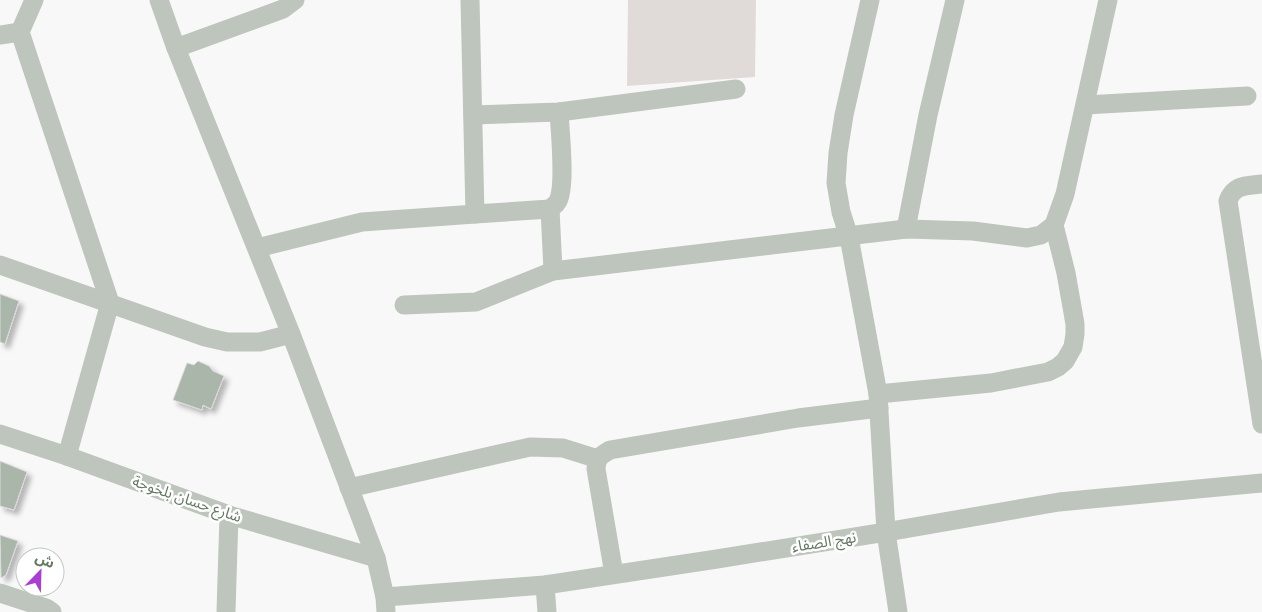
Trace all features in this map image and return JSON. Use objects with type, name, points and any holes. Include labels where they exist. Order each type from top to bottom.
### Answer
[{"type":"street","points":[[34,0],[20,32],[110,303],[67,456]]},
{"type":"street","points":[[159,0],[176,48],[291,334],[376,558],[386,604]]},
{"type":"street","points":[[176,48],[283,9],[295,0]]},
{"type":"street","points":[[470,0],[476,214]]},
{"type":"street","points":[[870,0],[844,115],[838,153],[836,183],[848,237],[878,401],[886,532],[898,612]]},
{"type":"street","points":[[906,229],[928,115],[955,0]]},
{"type":"street","points":[[614,574],[596,469],[596,462],[600,456],[610,450],[798,418],[878,401],[991,384],[1048,372],[1065,361],[1073,347],[1075,334],[1066,273],[1054,225],[1065,194],[1108,0]]},
{"type":"street","points":[[0,35],[20,32]]},
{"type":"street","points":[[473,115],[559,112],[736,89]]},
{"type":"street","points":[[1085,105],[1247,96]]},
{"type":"street","points":[[257,248],[362,222],[550,209],[555,206],[561,191],[559,112]]},
{"type":"street","points":[[1262,184],[1235,189],[1228,201],[1262,424]]},
{"type":"street","points":[[550,209],[553,272]]},
{"type":"street","points":[[404,305],[476,302],[553,272],[906,229],[973,231],[1027,238],[1040,235],[1054,225]]},
{"type":"street","points":[[0,265],[205,337],[226,342],[260,342],[291,334]]},
{"type":"street","name":"شارع حسان بلخوجة","points":[[0,434],[67,456],[229,515],[376,558]]},
{"type":"street","points":[[349,488],[530,447],[562,448],[598,459]]},
{"type":"street","name":"نهج الصفاء","points":[[386,604],[545,585],[717,559],[1059,502],[1262,483]]},
{"type":"street","points":[[226,612],[229,515]]},
{"type":"street","points":[[545,585],[547,612]]},
{"type":"street","points":[[0,593],[46,608],[52,612]]},
{"type":"shaded area","points":[[628,0],[756,0],[755,77],[627,86]]},
{"type":"building","points":[[0,294],[19,301],[5,344],[0,342]]},
{"type":"building","points":[[198,361],[224,376],[211,409],[203,405],[202,410],[173,400],[187,363],[194,365]]},
{"type":"building","points":[[0,461],[27,472],[14,510],[0,506]]},
{"type":"building","points":[[0,535],[18,541],[6,575],[1,578]]}]
